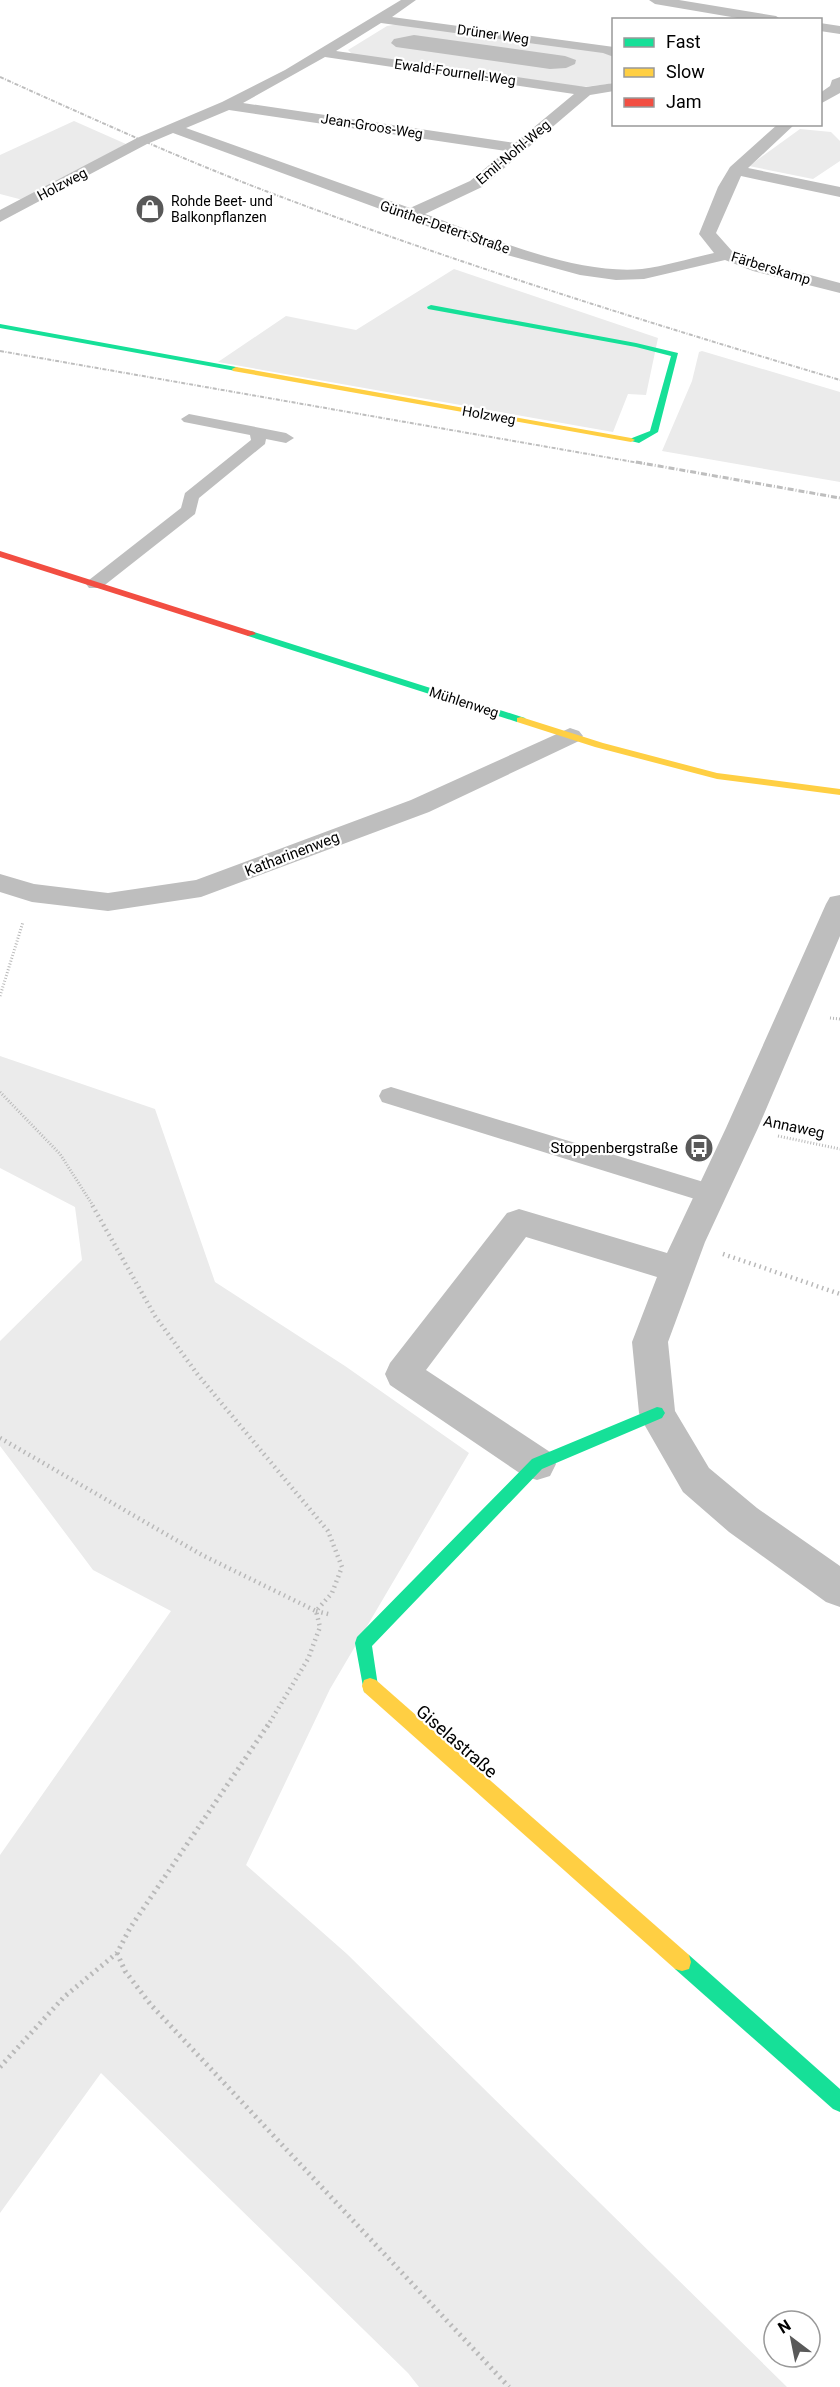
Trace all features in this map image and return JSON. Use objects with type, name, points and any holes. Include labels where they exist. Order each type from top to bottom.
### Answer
[{"type":"street","points":[[380,0],[407,2]]},
{"type":"street","points":[[655,0],[765,18]]},
{"type":"street","points":[[737,13],[754,0]]},
{"type":"street","name":"Holzweg","points":[[0,217],[137,144],[227,105],[290,73],[407,2]]},
{"type":"street","name":"Drüner Weg","points":[[380,19],[610,51]]},
{"type":"street","points":[[822,27],[840,30]]},
{"type":"street","name":"Ewald-Fournell-Weg","points":[[324,53],[586,91]]},
{"type":"street","points":[[822,85],[839,86]]},
{"type":"street","points":[[822,99],[839,86]]},
{"type":"street","points":[[586,91],[612,87]]},
{"type":"street","name":"Emil-Nohl-Weg","points":[[409,215],[476,184],[586,91]]},
{"type":"street","name":"Jean-Groos-Weg","points":[[227,105],[518,148]]},
{"type":"street","name":"Färberskamp","points":[[786,126],[736,170],[726,187],[707,234],[726,255],[759,267],[840,288]]},
{"type":"street","name":"Günther-Detert-Straße","points":[[173,128],[409,215],[548,262],[602,274],[644,274],[726,255]]},
{"type":"street","points":[[736,170],[840,192]]},
{"type":"street","name":"Holzweg","points":[[0,326],[636,441],[654,432],[675,355],[636,345],[431,307]]},
{"type":"street","name":"Mühlenweg","points":[[0,554],[570,736],[717,776],[840,792]]},
{"type":"street","name":"Katharinenweg","points":[[0,883],[32,893],[108,902],[201,888],[420,806],[570,736]]},
{"type":"street","points":[[840,904],[683,1256],[650,1342],[657,1413],[696,1480],[743,1520],[840,1589]]},
{"type":"street","points":[[537,1464],[403,1374],[519,1222],[683,1256]]},
{"type":"street","name":"Giselastraße","points":[[657,1413],[537,1464],[363,1643],[370,1688],[840,2102]]},
{"type":"lane","points":[[189,419],[285,438]]},
{"type":"lane","points":[[95,584],[189,510],[191,496],[260,441],[257,432]]},
{"type":"lane","points":[[392,1096],[711,1194]]},
{"type":"path","points":[[0,996],[32,893]]},
{"type":"path","points":[[0,1092],[60,1154],[92,1204],[155,1316],[198,1375],[328,1532],[342,1567],[332,1593],[316,1611]]},
{"type":"path","name":"Annaweg","points":[[742,1128],[840,1149]]},
{"type":"path","points":[[683,1256],[840,1294]]},
{"type":"path","points":[[0,1438],[202,1555],[316,1611],[320,1627],[309,1659],[271,1721],[130,1928],[117,1953],[64,1997],[0,2067]]},
{"type":"path","points":[[117,1953],[125,1971],[151,2005],[509,2387]]},
{"type":"shaded area","points":[[399,24],[606,51],[612,55],[612,82],[582,87],[353,55],[348,50],[387,26]]},
{"type":"shaded area","points":[[414,35],[565,56],[576,60],[575,64],[566,68],[550,69],[396,47],[391,43],[394,39]]},
{"type":"shaded area","points":[[74,121],[126,144],[23,200],[0,194],[0,155]]},
{"type":"shaded area","points":[[800,129],[831,132],[840,141],[840,161],[813,179],[749,166]]},
{"type":"shaded area","points":[[454,269],[658,338],[646,395],[628,394],[613,432],[218,362],[286,316],[356,330]]},
{"type":"shaded area","points":[[699,352],[840,392],[840,482],[662,451],[692,381]]},
{"type":"shaded area","points":[[0,1056],[155,1109],[215,1282],[345,1366],[469,1453],[330,1689],[246,1865],[347,1954],[762,2362],[762,2369],[769,2369],[787,2387],[419,2387],[408,2373],[101,2073],[0,2213],[0,1855],[171,1611],[93,1570],[0,1446],[0,1341],[82,1260],[75,1207],[0,1168]]},
{"type":"railway","points":[[0,77],[263,190],[406,242],[550,290],[840,380]]},
{"type":"railway","points":[[0,351],[645,464]]},
{"type":"railway","points":[[636,462],[840,498]]},
{"type":"traffic: fast","points":[[431,307],[636,345],[675,355],[654,432],[636,441],[631,440]]},
{"type":"traffic: fast","points":[[0,326],[236,369]]},
{"type":"traffic: fast","points":[[251,634],[521,720]]},
{"type":"traffic: fast","points":[[370,1686],[363,1643],[537,1464],[657,1413]]},
{"type":"traffic: fast","points":[[682,1962],[840,2102]]},
{"type":"traffic: slow","points":[[236,369],[631,440]]},
{"type":"traffic: slow","points":[[521,720],[599,745],[717,776],[840,792]]},
{"type":"traffic: slow","points":[[370,1686],[682,1962]]},
{"type":"traffic: jam","points":[[0,554],[251,634]]},
{"type":"place","name":"Rohde Beet- und Balkonpflanzen","points":[[150,209]]},
{"type":"place","name":"Stoppenbergstraße","points":[[699,1148]]}]
